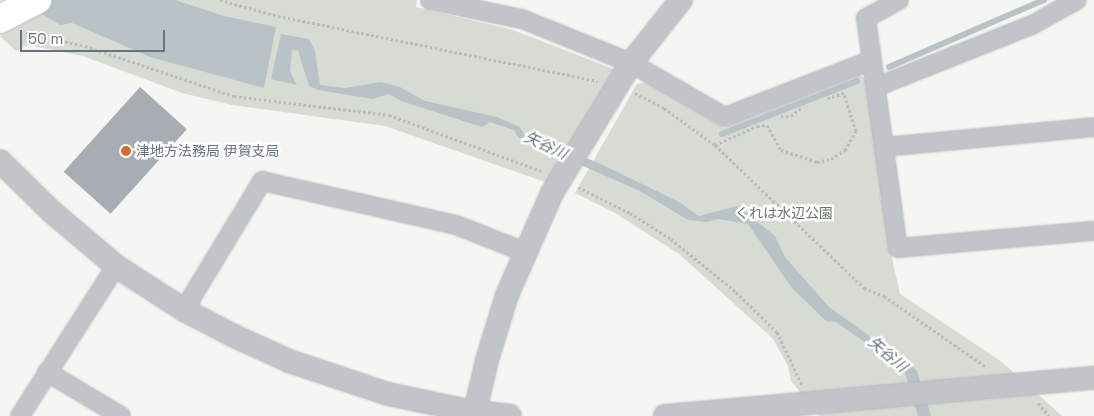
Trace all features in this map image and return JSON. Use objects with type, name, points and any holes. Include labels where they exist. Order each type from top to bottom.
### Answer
[{"type":"highway","points":[[3,17],[37,0]]},
{"type":"street","points":[[430,0],[522,19],[622,78],[725,117],[872,60]]},
{"type":"street","points":[[474,414],[497,326],[525,252],[562,176],[622,78],[681,0]]},
{"type":"street","points":[[899,0],[866,18],[898,248],[1094,231]]},
{"type":"street","points":[[876,87],[1032,25],[1077,0]]},
{"type":"street","points":[[884,147],[1094,127]]},
{"type":"street","points":[[0,161],[52,212],[116,266],[184,310],[234,336],[327,375],[388,394],[474,414],[510,416]]},
{"type":"street","points":[[184,310],[262,181],[456,225],[525,252]]},
{"type":"street","points":[[20,416],[116,266]]},
{"type":"street","points":[[47,372],[121,416]]},
{"type":"street","points":[[665,416],[835,403],[995,378],[1094,378]]},
{"type":"path","points":[[220,0],[278,16],[622,78],[715,145],[864,288],[884,296],[995,378]]},
{"type":"path","points":[[3,17],[25,32],[85,46],[234,96],[389,114],[562,176],[630,213],[671,240],[736,292],[777,332],[802,386]]},
{"type":"path","points":[[767,126],[781,150],[817,162],[831,159],[845,150],[856,131],[855,119],[844,93],[836,98],[822,98]]},
{"type":"path","points":[[776,118],[792,116],[806,104]]},
{"type":"path","points":[[767,126],[771,120]]},
{"type":"path","points":[[715,145],[757,126],[767,126]]},
{"type":"path","points":[[1036,399],[1049,416]]},
{"type":"green space","points":[[67,0],[417,0],[416,7],[513,30],[616,70],[551,184],[385,126],[232,105],[182,93],[83,56],[28,45],[16,51],[0,36]]},
{"type":"green space","name":"くれは水辺公園","points":[[860,75],[867,80],[892,258],[900,294],[1002,362],[1062,416],[820,416],[791,381],[788,366],[773,339],[679,254],[615,213],[575,193],[637,84],[646,82],[724,128]]},
{"type":"water","points":[[20,0],[175,0],[224,16],[276,27],[264,88],[150,57],[72,23],[60,25]]},
{"type":"water","name":"矢谷川","points":[[281,34],[309,39],[315,51],[320,85],[345,88],[381,82],[400,87],[425,101],[497,117],[520,127],[525,136],[539,138],[603,165],[679,202],[699,216],[737,206],[775,236],[785,257],[829,307],[875,340],[880,337],[917,371],[931,416],[918,416],[904,370],[836,322],[826,321],[791,287],[748,224],[718,219],[707,222],[688,220],[640,191],[519,138],[514,130],[490,122],[482,127],[401,101],[389,94],[373,99],[318,90],[309,86],[298,51],[292,50],[290,71],[297,85],[271,79]]},
{"type":"building","name":"津地方法務局 伊賀支局","points":[[140,87],[187,129],[111,214],[64,172]]},
{"type":"waterway","points":[[889,67],[1044,0]]},
{"type":"waterway","points":[[722,134],[857,81]]},
{"type":"place","name":"津地方法務局 伊賀支局","points":[[126,151]]}]
